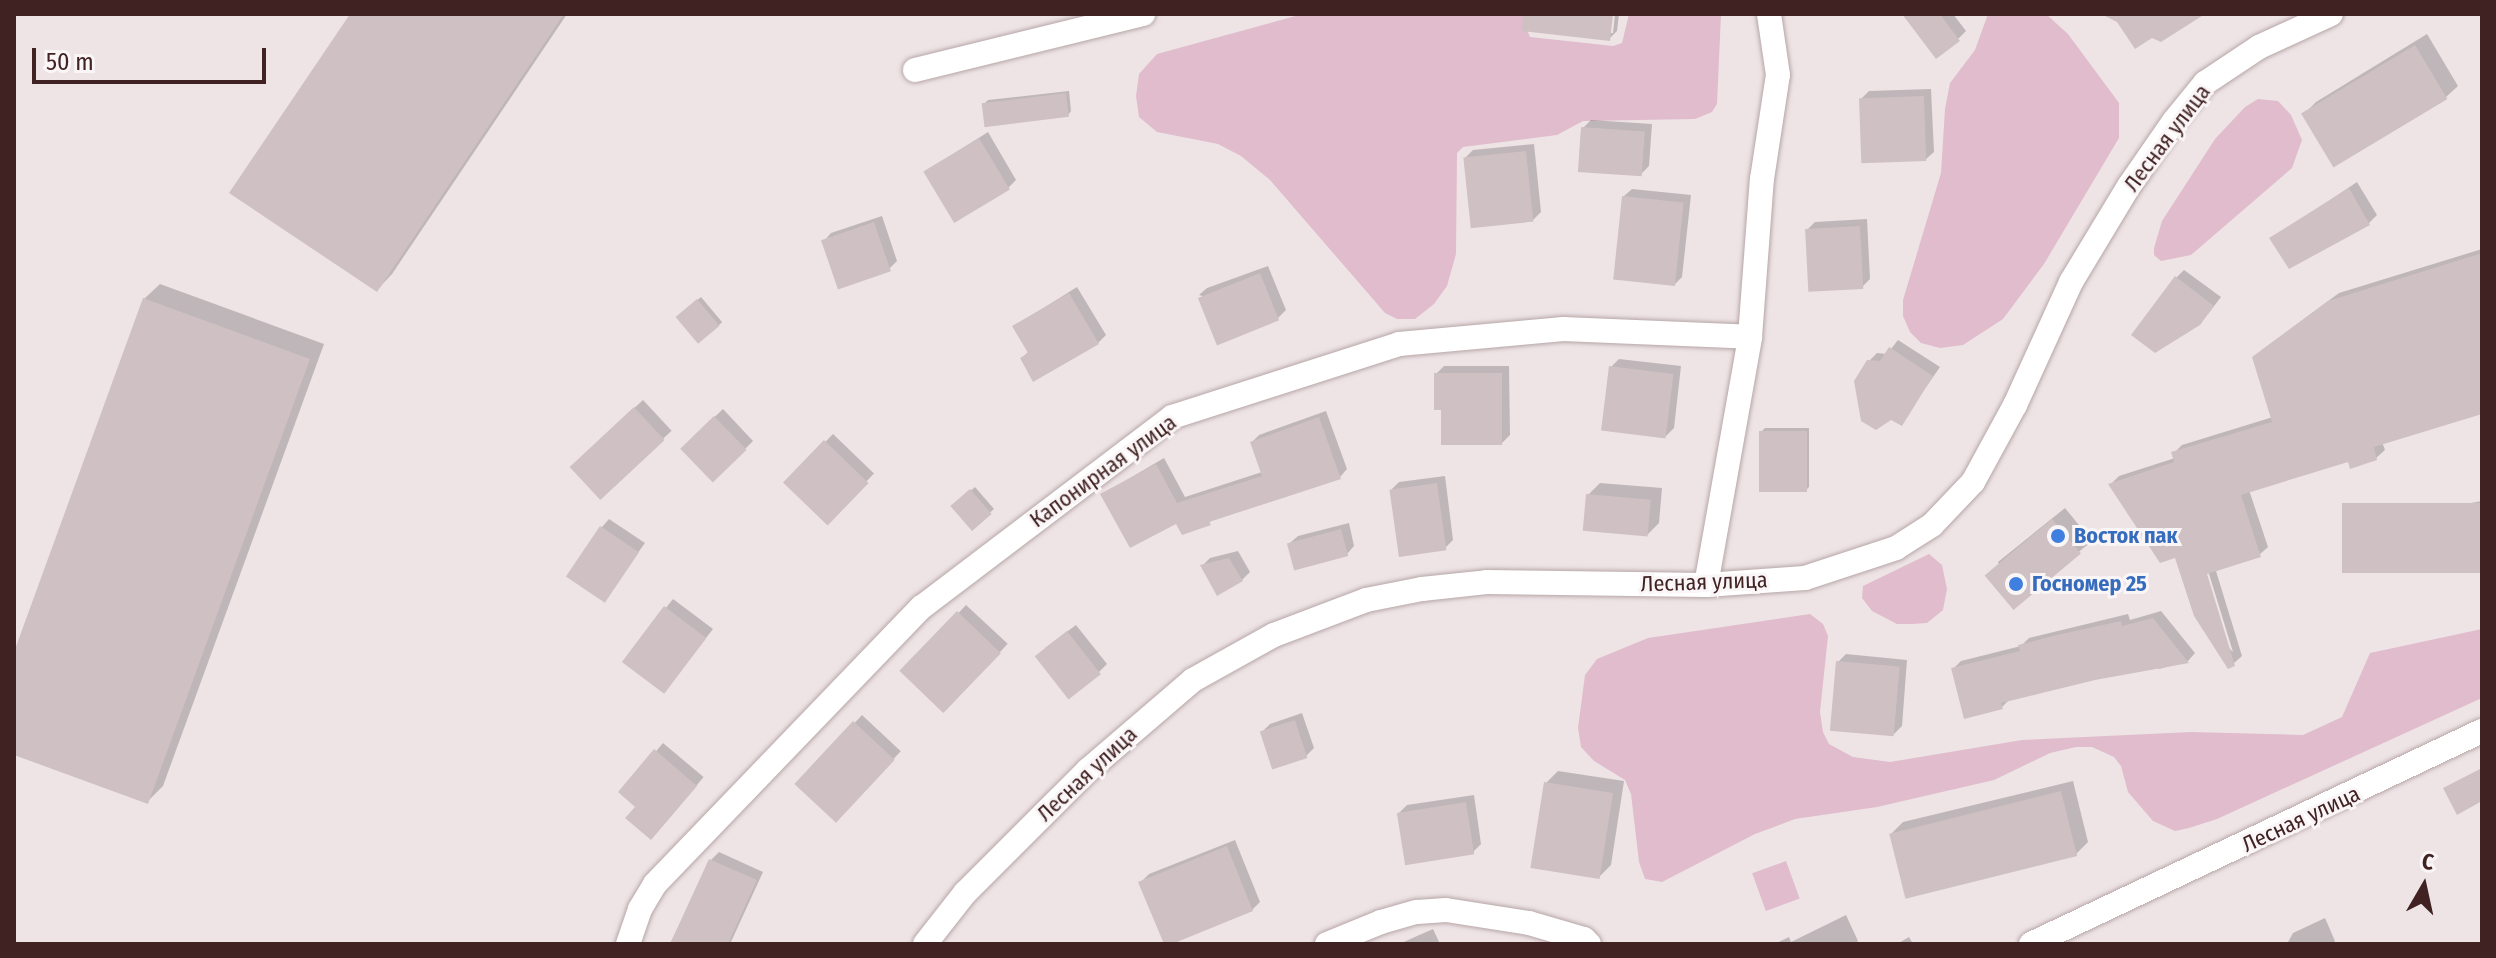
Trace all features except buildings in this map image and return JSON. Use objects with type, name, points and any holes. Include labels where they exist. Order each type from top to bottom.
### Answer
[{"type":"street","points":[[915,70],[1143,14]]},
{"type":"street","points":[[1706,585],[1750,337],[1762,179],[1778,75],[1769,14]]},
{"type":"street","name":"Лесная улица","points":[[925,944],[965,893],[1088,770],[1193,680],[1274,635],[1366,600],[1422,589],[1487,582],[1706,585],[1805,578],[1896,548],[1932,525],[1973,482],[2015,405],[2071,282],[2129,186],[2174,121],[2205,83],[2259,47],[2331,14]]},
{"type":"street","name":"Капонирная улица","points":[[628,944],[640,909],[655,884],[922,607],[1172,417],[1399,344],[1563,329],[1750,337]]},
{"type":"street","name":"Лесная улица","points":[[2031,944],[2064,936],[2482,731]]},
{"type":"street","points":[[1327,944],[1381,922],[1417,912],[1446,910],[1529,923],[1584,939],[1589,944]]},
{"type":"shaded area","points":[[1303,14],[1528,14],[1530,37],[1613,46],[1622,43],[1629,14],[1721,14],[1717,104],[1712,112],[1695,119],[1583,121],[1557,135],[1463,147],[1457,153],[1456,254],[1447,286],[1434,304],[1415,319],[1397,319],[1385,313],[1270,180],[1241,156],[1218,144],[1157,132],[1139,117],[1136,96],[1139,74],[1157,54]]},
{"type":"shaded area","points":[[1988,14],[2046,14],[2068,34],[2119,103],[2119,138],[2044,264],[2003,319],[1963,345],[1940,348],[1921,343],[1910,332],[1903,316],[1903,300],[1941,173],[1950,83],[1975,50]]},
{"type":"shaded area","points":[[2258,99],[2278,101],[2291,115],[2302,140],[2292,168],[2191,255],[2161,261],[2154,255],[2154,248],[2162,221],[2215,139],[2245,107]]},
{"type":"shaded area","points":[[1929,554],[1942,565],[1947,589],[1943,610],[1927,623],[1912,624],[1897,624],[1872,611],[1862,598],[1863,586]]},
{"type":"shaded area","points":[[1810,614],[1823,624],[1828,636],[1820,712],[1823,732],[1829,744],[1853,757],[1890,762],[2022,740],[2191,732],[2303,735],[2342,717],[2370,653],[2482,629],[2482,698],[2217,819],[2189,828],[2175,831],[2153,821],[2128,792],[2121,766],[2114,757],[2092,747],[2076,747],[2050,753],[1994,780],[1877,807],[1795,819],[1755,834],[1662,882],[1645,879],[1639,862],[1631,794],[1625,780],[1594,761],[1581,747],[1578,728],[1585,675],[1597,659],[1648,638]]},
{"type":"shaded area","points":[[1786,861],[1800,899],[1766,911],[1752,873]]},
{"type":"place","name":"Восток пак","points":[[2058,536]]},
{"type":"place","name":"Госномер 25","points":[[2016,584]]}]
